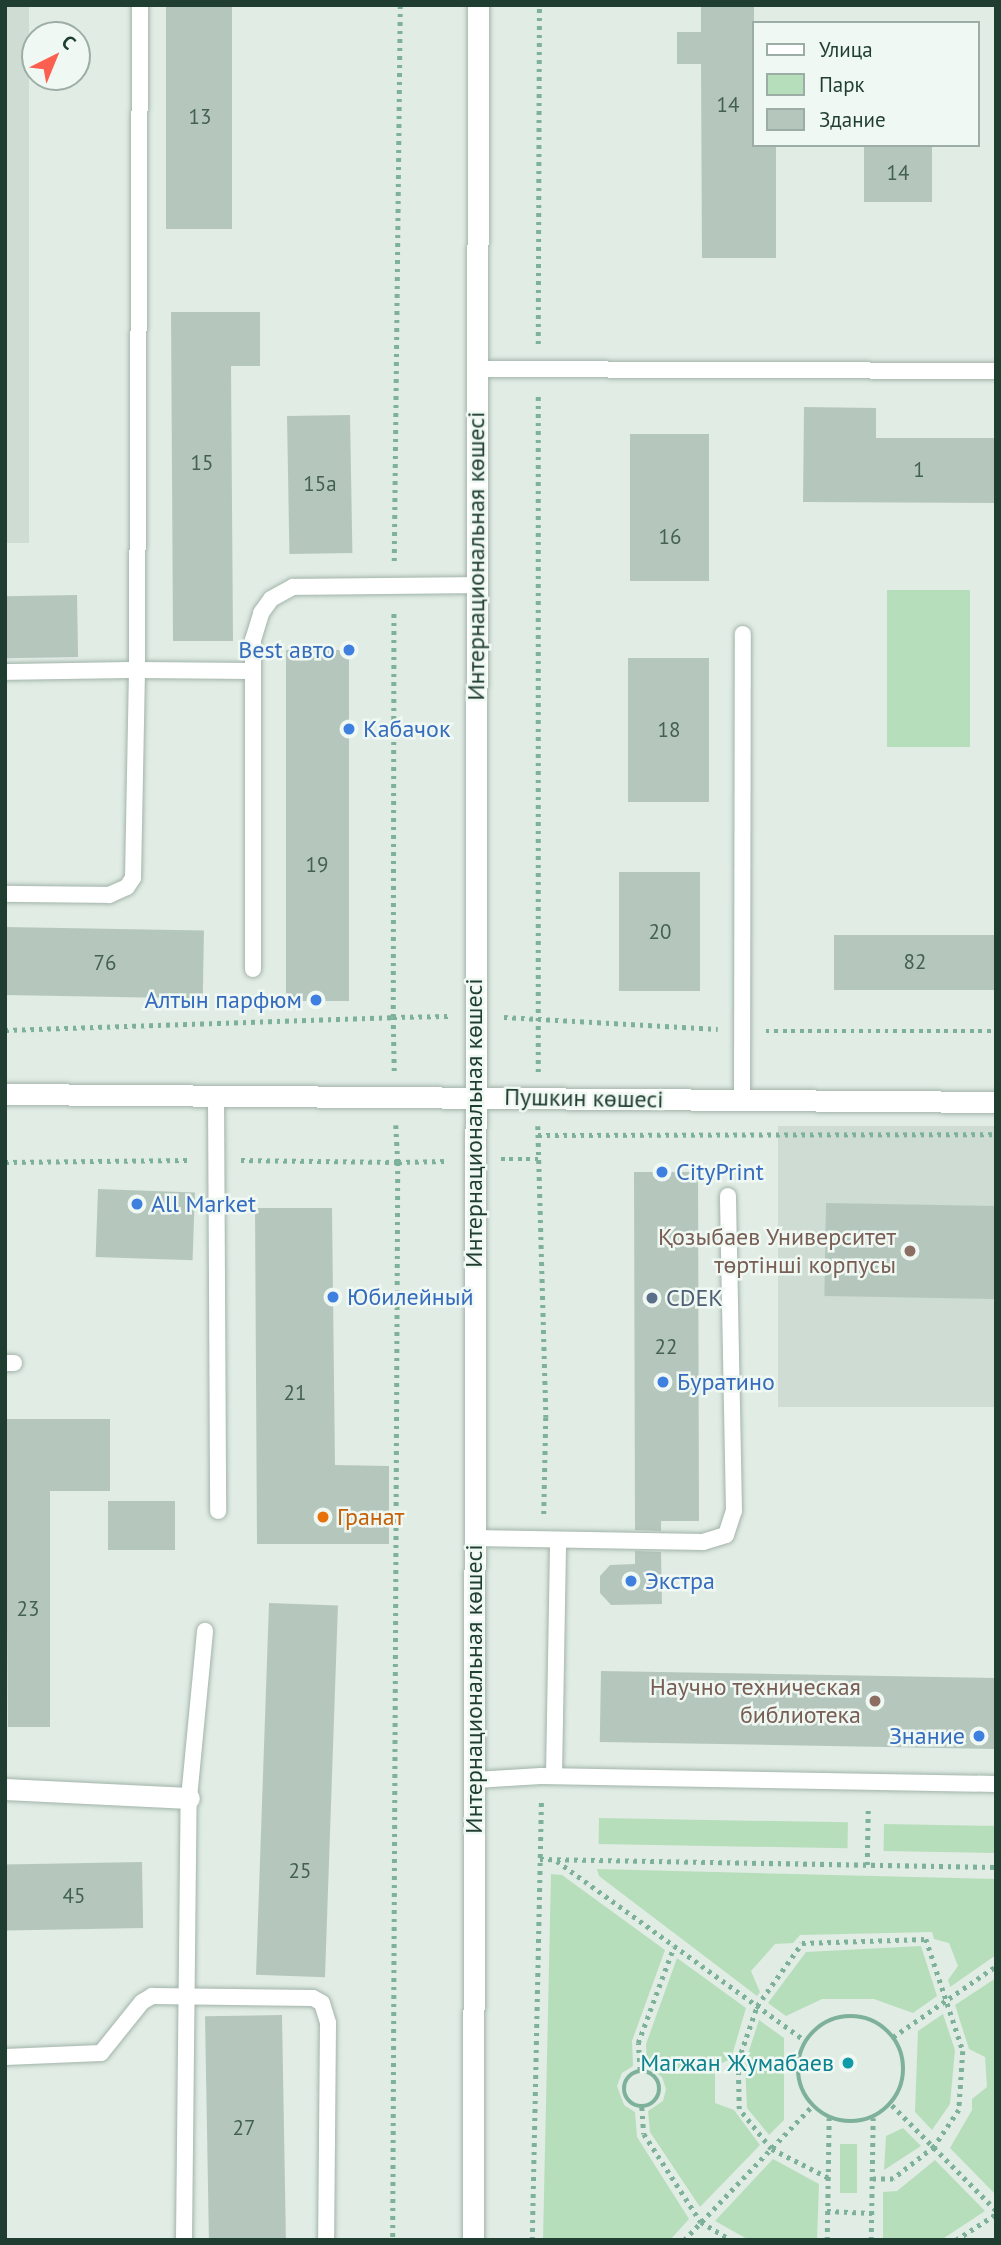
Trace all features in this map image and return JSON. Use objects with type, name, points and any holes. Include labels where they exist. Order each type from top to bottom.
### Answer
[{"type":"street","name":"Интернациональная көшесі","points":[[473,2240],[478,5]]},
{"type":"street","name":"Пушкин көшесі","points":[[5,1094],[996,1102]]},
{"type":"street","points":[[5,1789],[189,1798]]},
{"type":"lane","points":[[5,894],[109,895],[127,887],[133,878],[138,670],[140,5]]},
{"type":"lane","points":[[477,369],[996,371]]},
{"type":"lane","points":[[253,970],[253,671],[255,626],[264,606],[277,594],[302,586],[476,586]]},
{"type":"lane","points":[[742,1100],[743,634]]},
{"type":"lane","points":[[5,672],[253,671]]},
{"type":"lane","points":[[216,1096],[218,1510]]},
{"type":"lane","points":[[473,1538],[558,1542],[715,1542],[732,1524],[728,1196]]},
{"type":"lane","points":[[548,1776],[558,1542]]},
{"type":"lane","points":[[184,2240],[189,1997],[189,1798],[205,1631]]},
{"type":"lane","points":[[475,1780],[548,1776],[996,1784]]},
{"type":"lane","points":[[5,2057],[101,2053],[147,1998],[302,1995],[322,2003],[328,2023],[326,2240]]},
{"type":"path","points":[[5,1030],[393,1017],[400,5]]},
{"type":"path","points":[[538,5],[537,1098],[546,1417]]},
{"type":"path","points":[[538,1135],[996,1134]]},
{"type":"path","points":[[5,1162],[398,1162],[393,2240]]},
{"type":"path","points":[[532,2240],[540,1859],[548,1776]]},
{"type":"path","points":[[867,1865],[869,1782]]},
{"type":"path","points":[[540,1859],[996,1867]]},
{"type":"path","points":[[555,1860],[806,2041]]},
{"type":"path","points":[[828,2178],[771,2149],[739,2109],[738,2061],[757,2006],[802,1943],[926,1939],[948,1999],[963,2052],[959,2110],[934,2147],[892,2179],[872,2179]]},
{"type":"path","points":[[640,2070],[638,2043],[674,1947]]},
{"type":"path","points":[[893,2037],[996,1966]]},
{"type":"path","points":[[837,2018],[865,2018],[893,2037],[900,2049],[902,2087],[892,2105],[873,2118],[829,2118],[812,2106],[799,2086],[806,2041],[819,2026],[837,2018]]},
{"type":"path","points":[[640,2070],[655,2076],[660,2090],[654,2102],[642,2107],[628,2101],[623,2093],[626,2079],[640,2070]]},
{"type":"path","points":[[892,2105],[996,2212],[957,2240]]},
{"type":"path","points":[[684,2240],[812,2106]]},
{"type":"path","points":[[642,2107],[643,2134],[701,2222],[731,2240]]},
{"type":"path","points":[[827,2240],[829,2118]]},
{"type":"path","points":[[871,2240],[873,2118]]},
{"type":"path","points":[[827,2211],[872,2213]]},
{"type":"shaded area","points":[[5,5],[29,5],[29,21],[21,21],[21,91],[29,91],[29,543],[5,543]]},
{"type":"shaded area","points":[[778,1126],[996,1126],[996,1407],[778,1407]]},
{"type":"green space","points":[[887,590],[970,590],[970,747],[887,747]]},
{"type":"green space","points":[[599,1818],[848,1822],[848,1848],[599,1844]]},
{"type":"green space","points":[[884,1824],[996,1826],[996,1853],[884,1851]]},
{"type":"green space","points":[[597,1869],[996,1879],[996,1955],[950,1987],[948,1980],[958,1966],[949,1943],[934,1939],[932,1932],[800,1935],[793,1943],[775,1944],[751,1971],[760,1992],[757,1996],[599,1876]]},
{"type":"green space","points":[[551,1874],[562,1875],[665,1950],[632,2041],[633,2066],[622,2073],[617,2086],[624,2105],[635,2112],[637,2137],[689,2219],[670,2240],[543,2240]]},
{"type":"green space","points":[[921,1946],[937,1996],[913,2013],[874,1999],[822,1999],[786,2016],[768,2003],[806,1952]]},
{"type":"green space","points":[[677,1958],[746,2008],[731,2059],[715,2066],[715,2103],[734,2110],[760,2145],[700,2207],[650,2132],[648,2111],[663,2101],[666,2089],[662,2077],[647,2067],[646,2044]]},
{"type":"green space","points":[[996,1978],[996,2195],[950,2148],[972,2110],[972,2099],[987,2087],[985,2057],[969,2049],[955,2005]]},
{"type":"green space","points":[[943,2014],[955,2050],[950,2104],[932,2130],[915,2112],[918,2031]]},
{"type":"green space","points":[[759,2020],[784,2038],[784,2120],[769,2135],[747,2108],[745,2063]]},
{"type":"green space","points":[[903,2128],[921,2146],[884,2170],[886,2136]]},
{"type":"green space","points":[[840,2144],[857,2144],[857,2193],[840,2193]]},
{"type":"green space","points":[[773,2159],[819,2184],[817,2240],[749,2240],[715,2221]]},
{"type":"green space","points":[[935,2160],[985,2211],[941,2240],[883,2240],[883,2192],[897,2191]]},
{"type":"building","points":[[166,5],[232,5],[232,229],[166,229]]},
{"type":"building","points":[[701,5],[754,5],[752,147],[776,147],[776,258],[702,258],[701,64],[677,64],[677,32],[701,32]]},
{"type":"building","points":[[864,147],[932,147],[932,202],[864,202]]},
{"type":"building","points":[[171,312],[260,312],[260,366],[231,366],[233,641],[173,641]]},
{"type":"building","points":[[804,407],[876,408],[876,438],[996,438],[996,503],[803,502]]},
{"type":"building","points":[[350,415],[352,553],[289,554],[287,416]]},
{"type":"building","points":[[630,434],[709,434],[709,581],[630,581]]},
{"type":"building","points":[[77,595],[78,657],[6,658],[5,596]]},
{"type":"building","points":[[286,650],[349,650],[349,1001],[286,1001]]},
{"type":"building","points":[[628,658],[709,658],[709,802],[628,802]]},
{"type":"building","points":[[619,872],[700,872],[700,991],[619,991]]},
{"type":"building","points":[[5,927],[204,930],[203,998],[5,995]]},
{"type":"building","points":[[834,935],[996,935],[996,990],[834,990]]},
{"type":"building","points":[[634,1172],[698,1172],[699,1521],[661,1521],[661,1531],[635,1530]]},
{"type":"building","points":[[98,1189],[195,1192],[193,1260],[96,1257]]},
{"type":"building","name":"Қозыбаев Университет төртінші корпусы","points":[[826,1203],[996,1206],[994,1299],[824,1296]]},
{"type":"building","points":[[255,1208],[332,1208],[335,1465],[389,1466],[389,1544],[257,1544]]},
{"type":"building","points":[[5,1419],[110,1419],[110,1491],[50,1491],[50,1727],[8,1727]]},
{"type":"building","points":[[108,1501],[175,1501],[175,1550],[108,1550]]},
{"type":"building","name":"Экстра","points":[[635,1551],[661,1552],[662,1604],[611,1605],[600,1593],[600,1576],[610,1565],[635,1564]]},
{"type":"building","points":[[269,1603],[338,1605],[325,1977],[256,1975]]},
{"type":"building","points":[[601,1671],[996,1678],[995,1749],[600,1742]]},
{"type":"building","points":[[142,1862],[143,1928],[6,1930],[5,1864]]},
{"type":"building","points":[[282,2015],[286,2240],[209,2240],[205,2016]]},
{"type":"place","name":"Best авто","points":[[349,650]]},
{"type":"place","name":"Кабачок","points":[[349,729]]},
{"type":"place","name":"Алтын парфюм","points":[[316,1000]]},
{"type":"place","name":"CityPrint","points":[[662,1172]]},
{"type":"place","name":"All Market","points":[[137,1204]]},
{"type":"place","name":"Қозыбаев Университет төртінші корпусы","points":[[910,1251]]},
{"type":"place","name":"Юбилейный","points":[[333,1297]]},
{"type":"place","name":"CDEK","points":[[652,1298]]},
{"type":"place","name":"Буратино","points":[[663,1382]]},
{"type":"place","name":"Гранат","points":[[323,1517]]},
{"type":"place","name":"Экстра","points":[[631,1581]]},
{"type":"place","name":"Научно техническая библиотека","points":[[875,1701]]},
{"type":"place","name":"Знание","points":[[979,1736]]},
{"type":"place","name":"Магжан Жумабаев","points":[[848,2063]]}]
